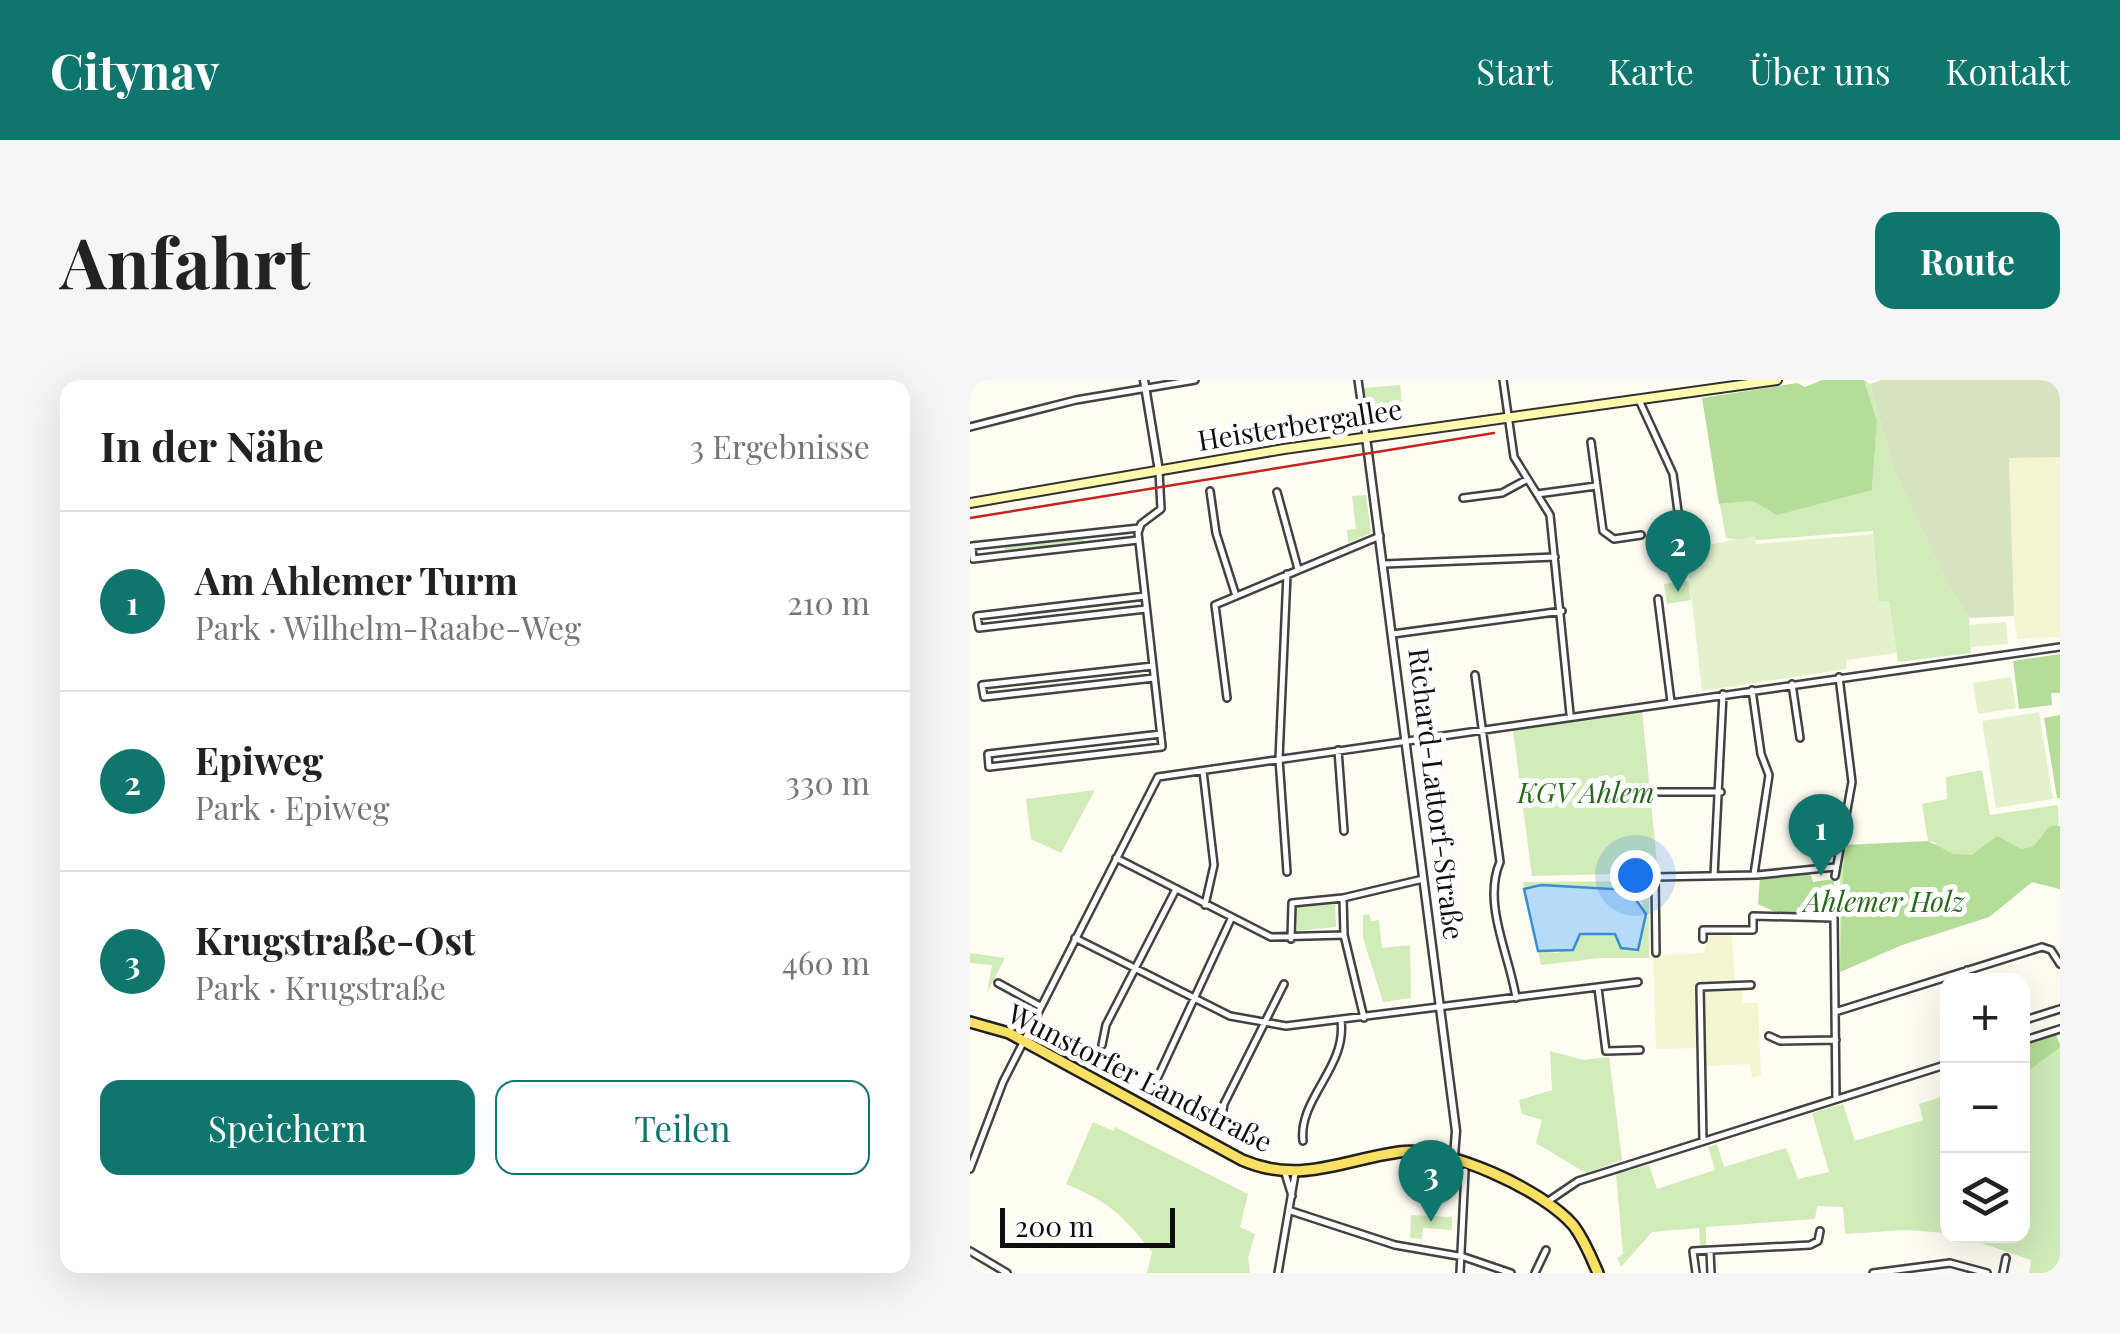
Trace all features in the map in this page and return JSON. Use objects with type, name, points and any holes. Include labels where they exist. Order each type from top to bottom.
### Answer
[{"type":"main road","name":"Heisterbergallee","points":[[970,502],[1366,438],[1777,380]]},
{"type":"main road","name":"Wunstorfer Landstraße","points":[[970,1022],[1023,1040],[1242,1160],[1290,1174],[1330,1170],[1400,1152],[1454,1156],[1547,1202],[1573,1225],[1598,1273]]},
{"type":"street","points":[[970,427],[1144,384],[1195,380]]},
{"type":"street","points":[[1358,380],[1366,438]]},
{"type":"street","points":[[1504,380],[1514,457],[1550,515],[1570,716]]},
{"type":"street","points":[[1138,540],[973,559],[972,546],[1139,528],[1162,506],[1144,384]]},
{"type":"street","points":[[1639,400],[1674,474],[1678,519]]},
{"type":"street","name":"Richard-Lattorf-Straße","points":[[1366,438],[1457,1141],[1454,1156]]},
{"type":"street","points":[[1590,442],[1603,532],[1614,539],[1642,535]]},
{"type":"street","points":[[1463,498],[1502,493],[1526,480]]},
{"type":"street","points":[[1537,494],[1596,486]]},
{"type":"street","points":[[1210,492],[1216,533],[1236,596]]},
{"type":"street","points":[[1277,492],[1298,569]]},
{"type":"street","points":[[1139,528],[1138,540],[1161,734],[1162,748],[989,767],[988,754],[1161,734]]},
{"type":"street","points":[[1088,533],[1090,546]]},
{"type":"street","points":[[1227,698],[1215,605],[1380,536]]},
{"type":"street","points":[[1002,543],[1004,555]]},
{"type":"street","points":[[1384,564],[1453,558],[1555,558]]},
{"type":"street","points":[[1287,574],[1279,759],[1287,872]]},
{"type":"street","points":[[1145,596],[977,616],[978,628],[1146,609]]},
{"type":"street","points":[[1658,599],[1671,702]]},
{"type":"street","points":[[1097,602],[1098,615]]},
{"type":"street","points":[[1393,634],[1562,611]]},
{"type":"street","points":[[1010,612],[1012,625]]},
{"type":"street","points":[[970,1169],[994,1100],[1158,777],[2060,647]]},
{"type":"street","points":[[1153,666],[982,684],[984,697],[1154,678]]},
{"type":"street","points":[[1104,672],[1106,684]]},
{"type":"street","points":[[1475,675],[1500,862],[1493,879],[1497,917],[1516,998]]},
{"type":"street","points":[[1835,876],[1852,782],[1839,678]]},
{"type":"street","points":[[1018,681],[1019,694]]},
{"type":"street","points":[[1792,684],[1800,738]]},
{"type":"street","points":[[1752,690],[1761,754],[1769,775],[1754,874]]},
{"type":"street","points":[[1714,876],[1723,694]]},
{"type":"street","points":[[1110,740],[1112,753]]},
{"type":"street","points":[[1026,750],[1026,763]]},
{"type":"street","points":[[1338,750],[1344,831]]},
{"type":"street","points":[[1203,770],[1214,864],[1205,904]]},
{"type":"street","points":[[1656,792],[1721,792]]},
{"type":"street","points":[[1116,858],[1256,932],[1291,939],[1344,935]]},
{"type":"street","points":[[1656,953],[1654,877],[1836,867]]},
{"type":"street","points":[[1291,939],[1292,903],[1343,898],[1423,880]]},
{"type":"street","points":[[1102,1045],[1106,1024],[1176,890]]},
{"type":"street","points":[[1343,898],[1344,935],[1364,1018]]},
{"type":"street","points":[[1703,939],[1703,930],[1753,930],[1753,916],[1830,914],[1834,918],[1836,1099]]},
{"type":"street","points":[[1156,1081],[1231,919]]},
{"type":"street","points":[[1076,938],[1194,999],[1264,1024],[1340,1021],[1638,982]]},
{"type":"street","points":[[1835,1012],[2042,947],[2051,950],[2060,964]]},
{"type":"street","points":[[998,983],[1040,1006]]},
{"type":"street","points":[[1221,1122],[1224,1104],[1284,984]]},
{"type":"street","points":[[1703,1141],[1700,987],[1752,985]]},
{"type":"street","points":[[1598,988],[1606,1051],[1640,1050]]},
{"type":"street","points":[[2030,1018],[2060,1009]]},
{"type":"street","points":[[1302,1141],[1301,1125],[1336,1058],[1340,1021]]},
{"type":"street","points":[[2030,1038],[2060,1029]]},
{"type":"street","points":[[1769,1036],[1780,1041],[1836,1040]]},
{"type":"street","points":[[1547,1202],[1565,1186],[1940,1066]]},
{"type":"street","points":[[1460,1273],[1464,1256],[1465,1171]]},
{"type":"street","points":[[1278,1273],[1294,1199],[1290,1174]]},
{"type":"street","points":[[1291,1212],[1395,1245],[1464,1256],[1511,1273]]},
{"type":"street","points":[[1696,1273],[1693,1252],[1810,1244],[1818,1241],[1820,1232]]},
{"type":"street","points":[[1535,1273],[1546,1250]]},
{"type":"street","points":[[1710,1250],[1711,1273]]},
{"type":"street","points":[[970,1251],[1007,1273]]},
{"type":"street","points":[[2002,1273],[2006,1258]]},
{"type":"street","points":[[1956,1273],[1960,1264]]},
{"type":"street","points":[[1874,1272],[1960,1264],[1988,1273]]},
{"type":"green space","points":[[1822,380],[1864,380],[1877,421],[1872,490],[1777,515],[1753,501],[1719,504],[1702,398],[1797,383],[1805,387]]},
{"type":"green space","points":[[1864,380],[1870,384],[1893,469],[1946,581],[1969,618],[1971,653],[1898,662],[1889,601],[1878,601],[1873,531],[1745,541],[1726,538],[1720,504],[1872,490],[1877,421]]},
{"type":"green space","points":[[1881,380],[2060,380],[2060,457],[2009,458],[2014,616],[1969,618],[1946,581],[1893,469],[1870,384]]},
{"type":"green space","points":[[1400,385],[1402,404],[1366,408],[1363,388]]},
{"type":"green space","points":[[2009,457],[2060,457],[2060,637],[2017,639],[2011,596]]},
{"type":"green space","points":[[1366,495],[1371,533],[1348,543],[1347,530],[1356,529],[1352,496]]},
{"type":"green space","points":[[1873,534],[1878,601],[1889,601],[1897,653],[1847,660],[1846,669],[1702,691],[1686,549],[1755,536],[1756,544]]},
{"type":"green space","points":[[1084,535],[1085,544],[1005,552],[1005,544]]},
{"type":"green space","points":[[1689,581],[1691,600],[1667,604],[1664,584]]},
{"type":"green space","points":[[2006,622],[2008,644],[1971,647],[1969,625]]},
{"type":"green space","points":[[2060,654],[2060,693],[2051,693],[2052,705],[2019,709],[2013,661]]},
{"type":"green space","points":[[2011,677],[2016,708],[1978,714],[1973,683]]},
{"type":"green space","name":"KGV Ahlem","points":[[1642,710],[1658,873],[1532,876],[1513,730]]},
{"type":"green space","points":[[2039,712],[2053,799],[1996,808],[1982,721]]},
{"type":"green space","points":[[2060,715],[2060,798],[2057,798],[2044,718]]},
{"type":"green space","name":"Ahlemer Holz","points":[[1982,770],[1990,815],[2058,805],[2060,889],[2032,882],[1989,917],[1902,945],[1840,972],[1840,865],[1896,857],[1938,843],[1928,841],[1922,804],[1947,799],[1946,777]]},
{"type":"green space","points":[[1095,790],[1061,853],[1031,839],[1026,799]]},
{"type":"green space","name":"Ahlemer Holz","points":[[2050,826],[2060,826],[2060,889],[2032,882],[1989,917],[1902,945],[1840,972],[1844,845],[1928,841],[1953,854],[1972,855],[1997,836],[2021,849],[2033,847]]},
{"type":"green space","points":[[1810,872],[1813,882],[1834,879],[1833,912],[1777,913],[1758,904],[1760,877]]},
{"type":"green space","points":[[1649,881],[1649,958],[1601,958],[1541,965],[1538,951],[1558,953],[1584,932],[1615,934],[1621,948],[1646,914],[1640,900],[1624,888],[1541,885],[1524,889],[1523,882]]},
{"type":"green space","points":[[1335,901],[1336,927],[1297,931],[1296,905]]},
{"type":"green space","points":[[1369,914],[1371,921],[1379,920],[1382,948],[1410,945],[1411,998],[1383,1002],[1363,938],[1363,915]]},
{"type":"green space","points":[[1709,933],[1732,933],[1735,987],[1742,987],[1743,1003],[1758,1003],[1761,1075],[1752,1078],[1750,1064],[1703,1066],[1702,1048],[1656,1049],[1653,955],[1704,953]]},
{"type":"green space","points":[[970,953],[1005,958],[987,993],[992,965],[970,963]]},
{"type":"green space","points":[[2056,1035],[2060,1043],[2058,1273],[2029,1273],[2031,1260],[1981,1243],[2030,1243],[2030,1043]]},
{"type":"green space","points":[[2056,1035],[2060,1047],[2030,1070],[2030,1043]]},
{"type":"green space","points":[[1550,1051],[1584,1060],[1609,1057],[1622,1160],[1586,1173],[1536,1143],[1542,1120],[1522,1114],[1519,1100],[1552,1090]]},
{"type":"green space","points":[[1940,1097],[1940,1232],[1905,1230],[1845,1234],[1843,1207],[1817,1206],[1815,1219],[1706,1227],[1706,1248],[1700,1248],[1699,1228],[1652,1232],[1621,1267],[1617,1258],[1623,1254],[1616,1174],[1649,1165],[1657,1189],[1715,1170],[1708,1147],[1717,1144],[1724,1167],[1786,1148],[1798,1179],[1829,1172],[1812,1113],[1843,1104],[1855,1141],[1923,1120],[1919,1104]]},
{"type":"green space","points":[[1093,1122],[1113,1131],[1115,1127],[1248,1194],[1240,1227],[1255,1234],[1248,1258],[1250,1273],[1147,1273],[1152,1252],[1132,1228],[1105,1204],[1066,1184]]},
{"type":"green space","points":[[1411,1215],[1452,1217],[1452,1230],[1423,1228],[1422,1239],[1410,1238]]},
{"type":"water","points":[[1541,885],[1629,890],[1646,914],[1638,950],[1621,948],[1615,934],[1580,934],[1573,950],[1538,951],[1524,889]]},
{"type":"tram line","points":[[970,518],[1494,433]]},
{"type":"place","name":"Epiweg","points":[[1678,592]]},
{"type":"place","name":"Am Ahlemer Turm","points":[[1821,876]]},
{"type":"place","name":"Krugstraße-Ost","points":[[1431,1222]]}]
